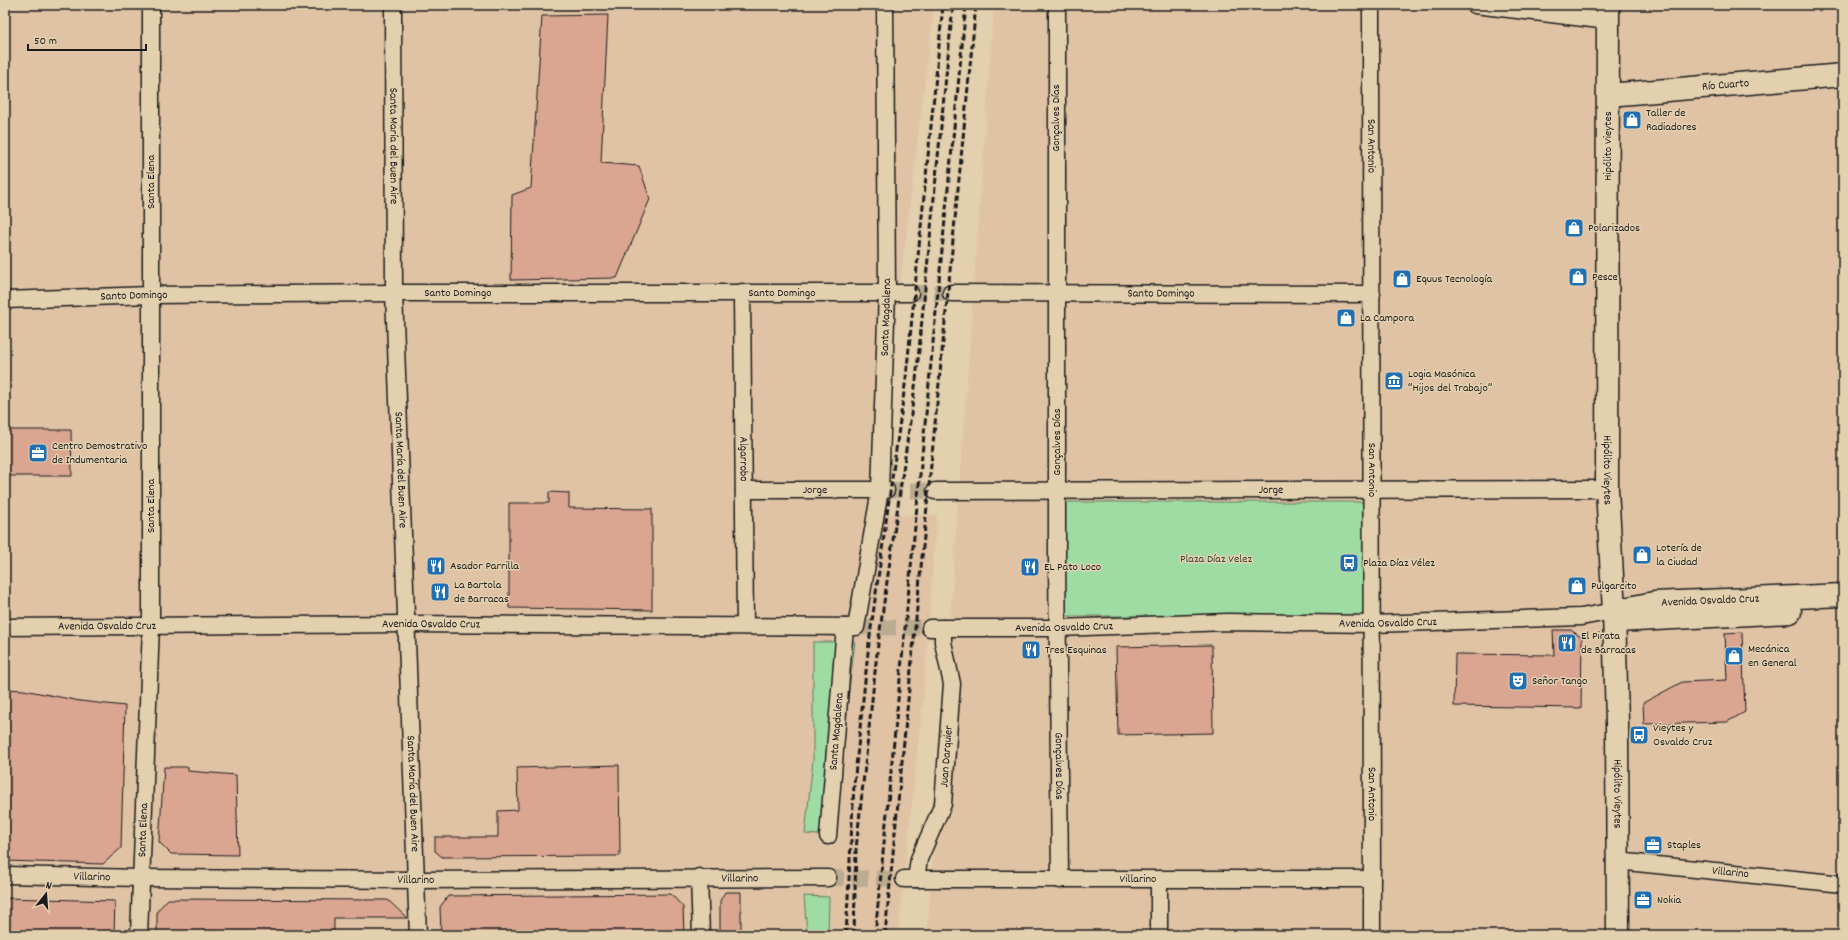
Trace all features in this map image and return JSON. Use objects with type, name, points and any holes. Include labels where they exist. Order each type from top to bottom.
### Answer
[{"type":"main road","name":"Hipólito Vieytes","points":[[1608,13],[1608,490],[1614,616],[1618,935]]},
{"type":"main road","name":"Río Cuarto","points":[[1608,95],[1843,75]]},
{"type":"main road","name":"Avenida Osvaldo Cruz","points":[[1614,616],[1654,603],[1843,595]]},
{"type":"main road","name":"Avenida Osvaldo Cruz","points":[[1614,616],[1843,610]]},
{"type":"street","name":"Santa Elena","points":[[139,935],[151,626],[151,5]]},
{"type":"street","name":"Santa María del Buen Aire","points":[[393,5],[394,293],[418,935]]},
{"type":"street","name":"Santa Magdalena","points":[[828,836],[851,627],[883,490],[887,292],[884,5]]},
{"type":"street","name":"Gonçalves Días","points":[[1057,5],[1056,294],[1060,880]]},
{"type":"street","name":"San Antonio","points":[[1371,5],[1372,294],[1370,490],[1372,624],[1372,935]]},
{"type":"street","points":[[1475,5],[1608,13]]},
{"type":"street","name":"Algarrobo","points":[[742,292],[745,626]]},
{"type":"street","name":"Santo Domingo","points":[[5,300],[151,295],[394,293],[910,293]]},
{"type":"street","name":"Santo Domingo","points":[[951,293],[1372,294]]},
{"type":"street","name":"Jorge","points":[[744,490],[883,490]]},
{"type":"street","name":"Jorge","points":[[935,491],[1608,490]]},
{"type":"street","name":"Avenida Osvaldo Cruz","points":[[937,628],[1058,628],[1228,622],[1372,624],[1614,616]]},
{"type":"street","name":"Avenida Osvaldo Cruz","points":[[5,626],[406,624],[851,627]]},
{"type":"street","name":"Juan Darquier","points":[[910,879],[943,804],[952,684],[943,642],[937,628]]},
{"type":"street","name":"Villarino","points":[[1617,861],[1843,884]]},
{"type":"street","name":"Villarino","points":[[5,874],[141,878],[416,880],[699,877],[828,878]]},
{"type":"street","points":[[699,877],[701,935]]},
{"type":"street","name":"Villarino","points":[[910,879],[1372,879]]},
{"type":"street","points":[[1159,880],[1159,935]]},
{"type":"shaded area","points":[[994,5],[1843,5],[1843,935],[927,935]]},
{"type":"shaded area","points":[[5,8],[934,8],[860,613],[880,514],[937,515],[923,700],[898,935],[828,935],[830,864],[823,935],[5,935]]},
{"type":"green space","name":"Plaza Díaz Velez","points":[[1063,502],[1369,502],[1369,616],[1064,616]]},
{"type":"green space","points":[[813,642],[855,642],[831,836],[805,834],[813,760]]},
{"type":"green space","points":[[804,896],[829,897],[828,935],[807,935]]},
{"type":"building","points":[[608,15],[601,163],[639,166],[650,199],[617,278],[511,280],[512,195],[531,188],[542,16]]},
{"type":"building","name":"Centro Demostrativo de Indumentaria","points":[[5,430],[71,430],[72,476],[5,476]]},
{"type":"building","points":[[549,492],[569,493],[569,508],[652,509],[652,610],[509,608],[509,503],[549,503]]},
{"type":"building","name":"Señor Tango","points":[[1553,630],[1571,630],[1582,638],[1581,708],[1454,706],[1455,654],[1554,655]]},
{"type":"building","name":"Mecánica en General","points":[[1742,632],[1745,712],[1727,722],[1644,724],[1643,703],[1682,682],[1727,680],[1725,633]]},
{"type":"building","points":[[1212,645],[1213,733],[1118,735],[1116,647]]},
{"type":"building","points":[[5,689],[24,690],[80,701],[125,706],[121,848],[103,864],[5,861]]},
{"type":"building","points":[[619,765],[620,856],[442,857],[435,851],[435,837],[498,837],[498,811],[518,810],[517,768]]},
{"type":"building","points":[[164,767],[188,767],[188,771],[236,775],[238,855],[171,854],[159,842]]},
{"type":"building","points":[[725,892],[741,892],[741,935],[720,935],[720,901]]},
{"type":"building","points":[[671,894],[683,907],[684,935],[441,935],[440,907],[448,896]]},
{"type":"building","points":[[5,898],[115,901],[114,935],[5,935]]},
{"type":"building","points":[[168,899],[388,900],[407,918],[334,918],[334,935],[157,935],[157,911]]},
{"type":"tunnel","points":[[910,293],[951,293]]},
{"type":"tunnel","points":[[886,490],[935,491]]},
{"type":"tunnel","points":[[856,627],[930,628]]},
{"type":"tunnel","points":[[828,878],[904,879]]},
{"type":"railway","points":[[846,935],[854,785],[869,643],[906,378],[943,5]]},
{"type":"railway","points":[[854,935],[856,849],[878,644],[916,380],[953,5]]},
{"type":"railway","points":[[875,935],[966,5]]},
{"type":"railway","points":[[885,935],[976,5]]},
{"type":"place","name":"Taller de Radiadores","points":[[1632,120]]},
{"type":"place","name":"Polarizados","points":[[1574,228]]},
{"type":"place","name":"Pesce","points":[[1578,277]]},
{"type":"place","name":"Equus Tecnología","points":[[1402,279]]},
{"type":"place","name":"La Campora","points":[[1346,318]]},
{"type":"place","name":"Logia Masónica “Hijos del Trabajo”","points":[[1394,381]]},
{"type":"place","name":"Centro Demostrativo de Indumentaria","points":[[38,453]]},
{"type":"place","name":"Lotería de la Ciudad","points":[[1642,555]]},
{"type":"place","name":"Plaza Díaz Vélez","points":[[1349,563]]},
{"type":"place","name":"Asador Parrilla","points":[[436,566]]},
{"type":"place","name":"EL Pato Loco","points":[[1030,567]]},
{"type":"place","name":"Pulgarcito","points":[[1577,586]]},
{"type":"place","name":"La Bartola de Barracas","points":[[440,592]]},
{"type":"place","name":"El Pirata de Barracas","points":[[1567,643]]},
{"type":"place","name":"Tres Esquinas","points":[[1031,650]]},
{"type":"place","name":"Mecánica en General","points":[[1734,656]]},
{"type":"place","name":"Señor Tango","points":[[1518,681]]},
{"type":"place","name":"Vieytes y Osvaldo Cruz","points":[[1639,735]]},
{"type":"place","name":"Staples","points":[[1653,845]]},
{"type":"place","name":"Nokia","points":[[1643,900]]}]
